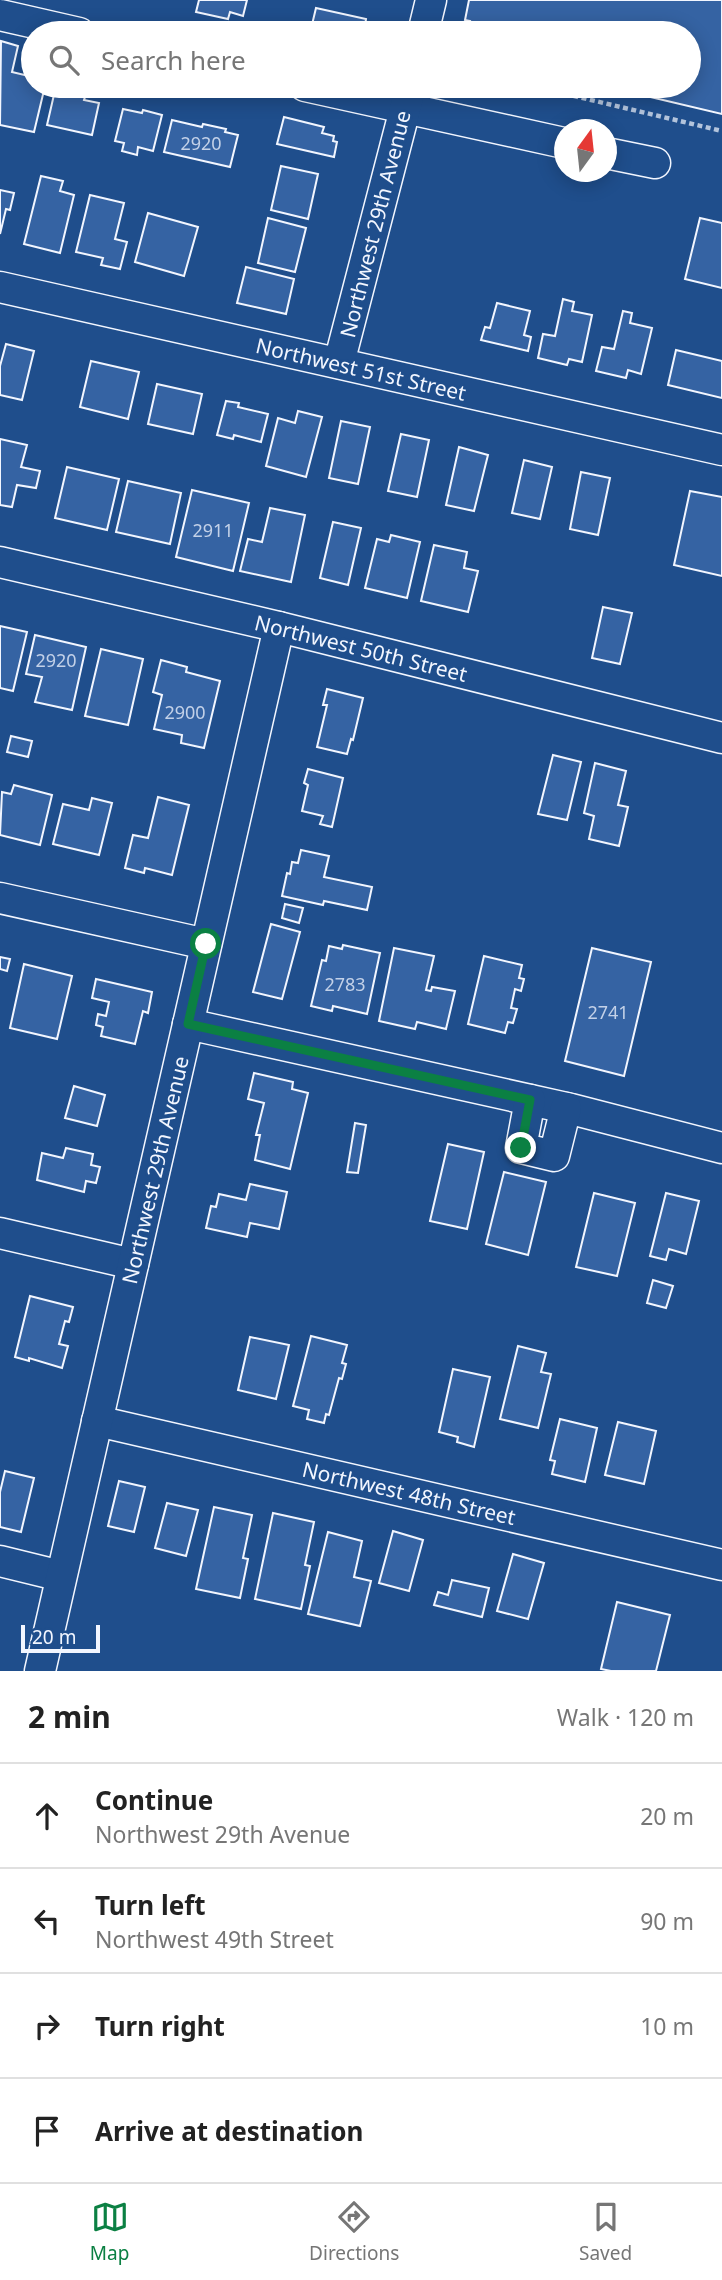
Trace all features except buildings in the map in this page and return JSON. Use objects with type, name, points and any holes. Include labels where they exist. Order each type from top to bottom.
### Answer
[{"type":"street","points":[[426,21],[432,0]]},
{"type":"street","points":[[0,15],[26,21]]},
{"type":"street","name":"Northwest 29th Avenue","points":[[339,363],[408,98]]},
{"type":"street","points":[[411,98],[554,141]]},
{"type":"street","points":[[617,155],[655,163]]},
{"type":"street","name":"Northwest 51st Street","points":[[0,287],[722,450]]},
{"type":"street","name":"Northwest 50th Street","points":[[0,562],[279,627],[722,738]]},
{"type":"street","name":"Northwest 29th Avenue","points":[[40,1671],[279,627]]},
{"type":"street","points":[[0,898],[206,944]]},
{"type":"street","points":[[188,1024],[565,1108],[722,1148]]},
{"type":"street","points":[[530,1100],[521,1148],[554,1156],[565,1108]]},
{"type":"street","points":[[0,1233],[133,1264]]},
{"type":"street","name":"Northwest 48th Street","points":[[97,1422],[722,1565]]},
{"type":"street","points":[[0,1561],[61,1576]]},
{"type":"path","points":[[583,98],[722,131]]},
{"type":"route","points":[[206,944],[188,1024],[530,1100],[521,1148]]}]
